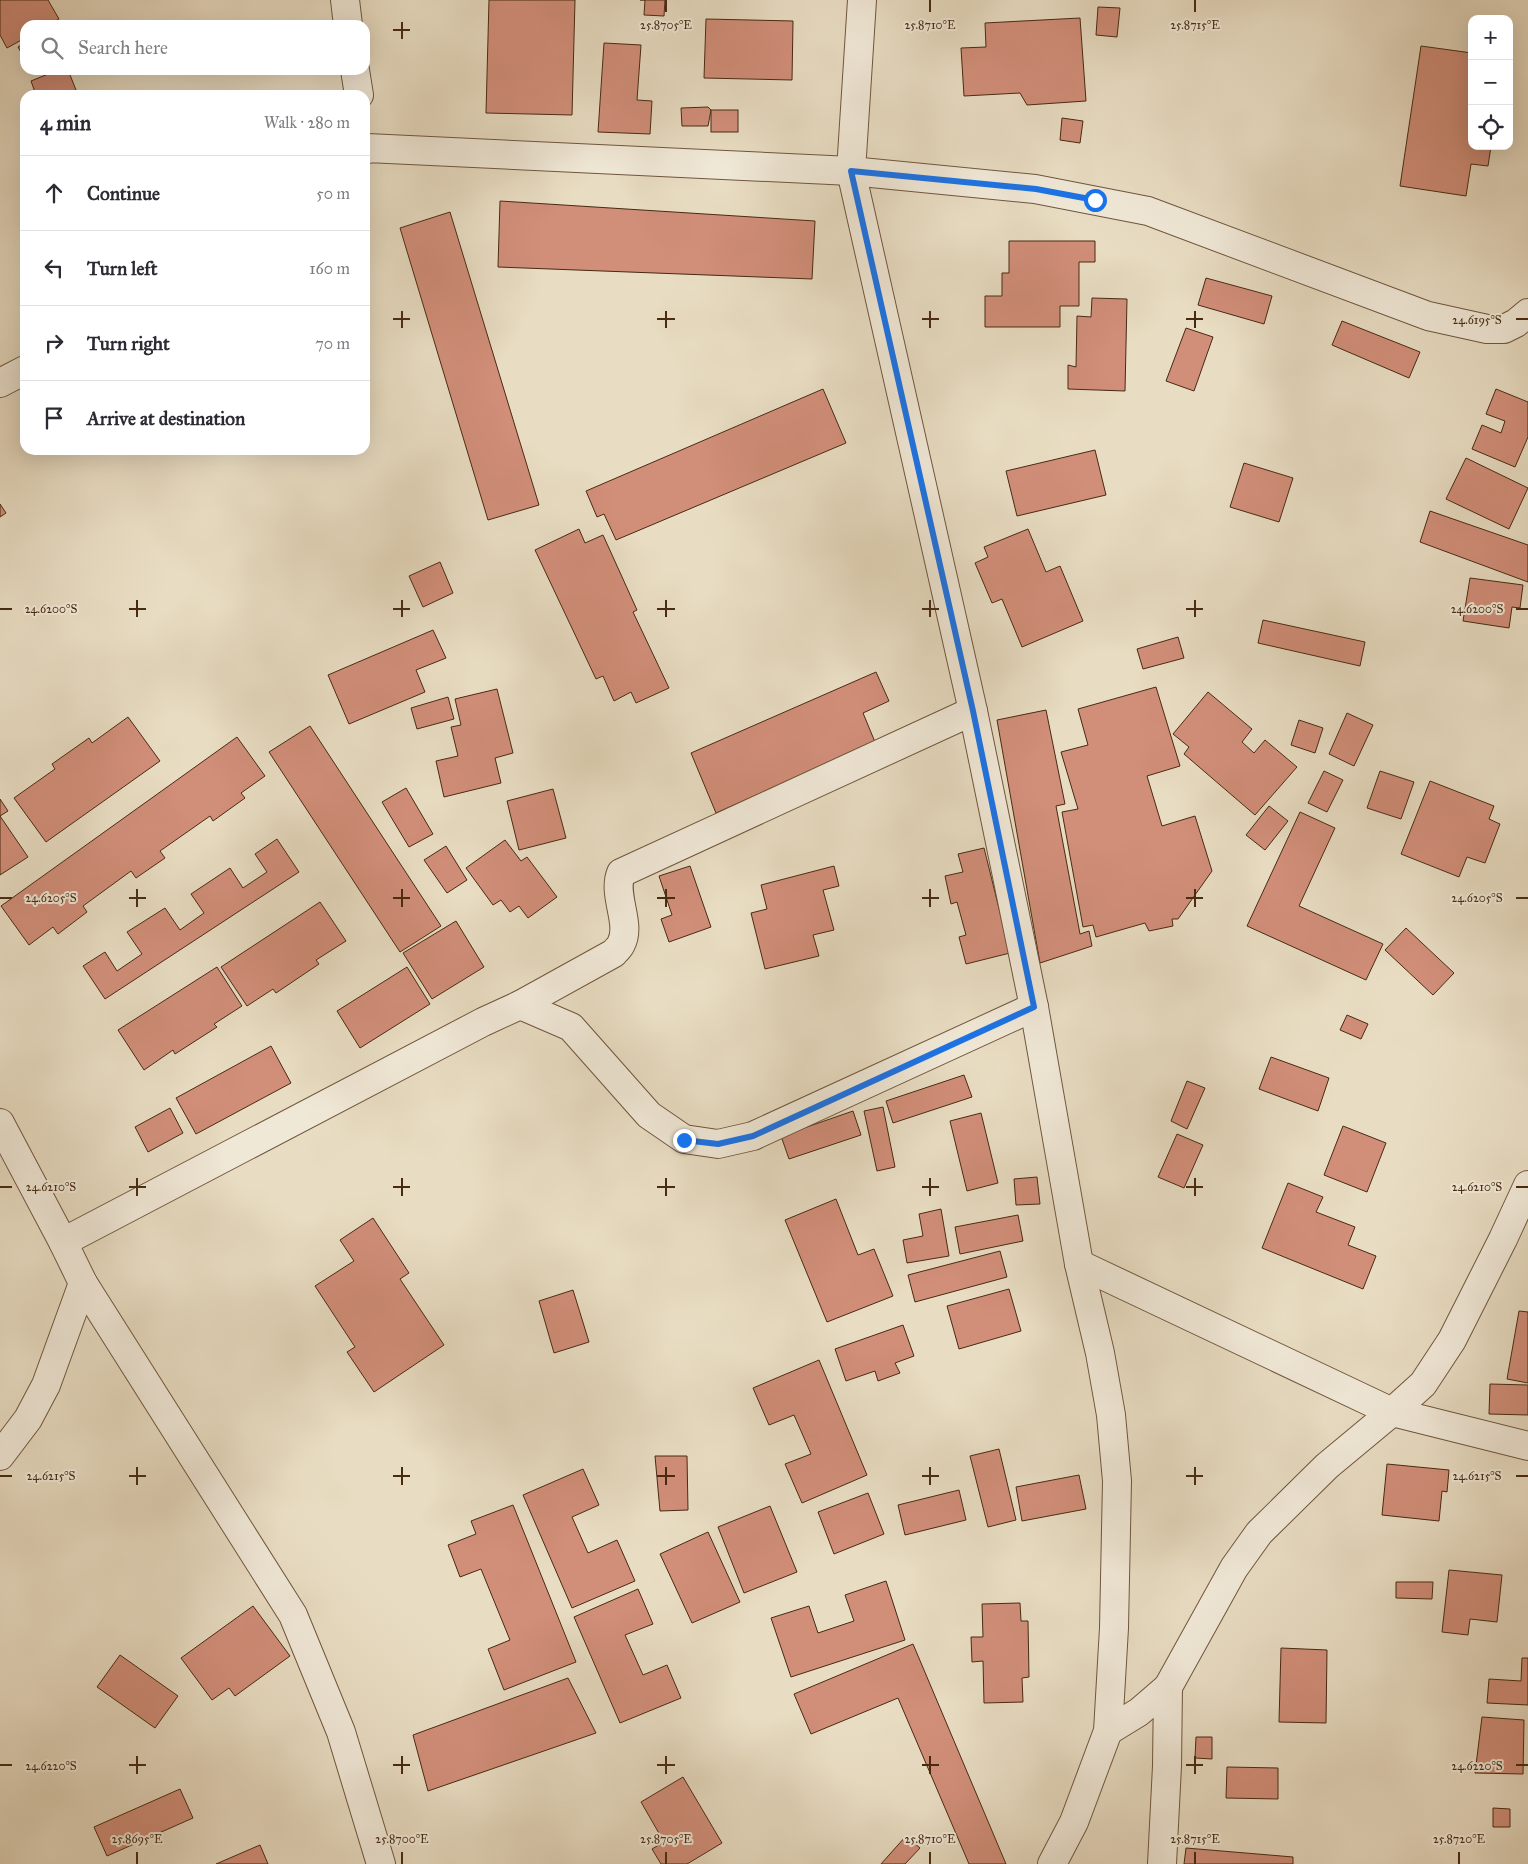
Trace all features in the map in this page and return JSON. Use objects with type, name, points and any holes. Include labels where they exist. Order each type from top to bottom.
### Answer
[{"type":"street","points":[[345,0],[347,20]]},
{"type":"street","points":[[862,0],[851,171],[973,711],[1034,1007],[1079,1264],[1100,1354],[1110,1415],[1117,1481],[1114,1628],[1108,1731],[1074,1822],[1052,1864]]},
{"type":"street","points":[[356,75],[358,90]]},
{"type":"street","points":[[370,144],[851,171],[1036,189],[1148,211],[1428,316],[1488,329],[1504,329],[1516,323],[1528,313]]},
{"type":"street","points":[[0,383],[20,373]]},
{"type":"street","points":[[63,1242],[474,1027],[520,1005],[614,953],[622,943],[624,932],[617,882],[621,874],[973,711]]},
{"type":"street","points":[[520,1005],[571,1027],[648,1115],[684,1140],[718,1144],[753,1136],[1034,1007]]},
{"type":"street","points":[[0,1122],[83,1283],[293,1615],[341,1732],[381,1864]]},
{"type":"street","points":[[1108,1731],[1139,1712],[1168,1687],[1234,1568],[1259,1533],[1327,1466],[1423,1384],[1452,1340],[1528,1185]]},
{"type":"street","points":[[1079,1264],[1392,1412],[1528,1446]]},
{"type":"street","points":[[0,1456],[28,1419],[46,1385],[83,1283]]},
{"type":"street","points":[[1162,1864],[1167,1766],[1168,1687]]},
{"type":"building","points":[[0,0],[48,0],[59,19],[20,20],[20,41],[7,48],[0,35]]},
{"type":"building","points":[[489,0],[575,0],[572,115],[486,113]]},
{"type":"building","points":[[645,0],[665,0],[664,16],[644,15]]},
{"type":"building","points":[[1098,7],[1120,8],[1117,37],[1096,35]]},
{"type":"building","points":[[1080,18],[1086,101],[1027,105],[1020,93],[964,96],[961,48],[986,47],[985,23]]},
{"type":"building","points":[[706,19],[793,21],[792,80],[704,78]]},
{"type":"building","points":[[604,43],[641,45],[637,100],[652,101],[650,134],[598,132]]},
{"type":"building","points":[[1421,46],[1468,52],[1468,150],[1490,150],[1488,166],[1471,164],[1466,196],[1400,186]]},
{"type":"building","points":[[46,75],[70,75],[76,90],[34,90],[31,81]]},
{"type":"building","points":[[708,107],[711,110],[708,126],[682,126],[681,108]]},
{"type":"building","points":[[711,110],[738,110],[738,132],[711,132]]},
{"type":"building","points":[[1062,118],[1083,121],[1080,143],[1060,140]]},
{"type":"building","points":[[500,201],[815,221],[812,279],[498,267]]},
{"type":"building","points":[[450,212],[539,505],[488,520],[400,228]]},
{"type":"building","points":[[1009,241],[1095,241],[1095,262],[1079,262],[1079,306],[1060,306],[1060,327],[985,327],[985,296],[1002,296],[1002,273],[1009,273]]},
{"type":"building","points":[[1206,278],[1272,296],[1264,324],[1198,305]]},
{"type":"building","points":[[1092,298],[1127,299],[1125,391],[1068,389],[1068,365],[1076,367],[1077,316],[1091,317]]},
{"type":"building","points":[[1342,321],[1420,352],[1409,378],[1332,345]]},
{"type":"building","points":[[1186,328],[1213,337],[1194,391],[1166,381]]},
{"type":"building","points":[[823,389],[846,443],[616,540],[604,514],[597,517],[586,491]]},
{"type":"building","points":[[1496,389],[1528,402],[1528,437],[1515,467],[1472,449],[1482,425],[1501,433],[1505,421],[1486,414]]},
{"type":"building","points":[[1095,450],[1106,495],[1017,516],[1006,471]]},
{"type":"building","points":[[1466,458],[1528,488],[1509,529],[1446,499]]},
{"type":"building","points":[[1244,463],[1293,478],[1279,522],[1230,507]]},
{"type":"building","points":[[0,504],[6,513],[0,517]]},
{"type":"building","points":[[1430,511],[1528,545],[1528,582],[1420,542]]},
{"type":"building","points":[[579,529],[585,543],[603,535],[637,610],[633,612],[669,688],[636,703],[631,692],[614,701],[603,676],[596,679],[535,550]]},
{"type":"building","points":[[1028,529],[1046,572],[1060,566],[1083,621],[1022,647],[1002,599],[992,603],[975,563],[988,557],[984,547]]},
{"type":"building","points":[[440,562],[453,593],[423,607],[409,576]]},
{"type":"building","points":[[1470,578],[1523,585],[1520,608],[1512,607],[1509,628],[1463,621]]},
{"type":"building","points":[[1263,620],[1365,642],[1360,666],[1258,643]]},
{"type":"building","points":[[433,630],[446,658],[416,670],[425,692],[349,724],[328,675]]},
{"type":"building","points":[[1178,637],[1184,658],[1143,669],[1137,649]]},
{"type":"building","points":[[876,672],[889,701],[863,713],[875,742],[716,813],[691,753]]},
{"type":"building","points":[[1156,687],[1180,766],[1147,776],[1162,826],[1195,816],[1212,871],[1178,919],[1172,919],[1173,926],[1149,931],[1145,923],[1096,937],[1093,925],[1083,927],[1062,812],[1078,809],[1061,752],[1088,745],[1078,709]]},
{"type":"building","points":[[497,689],[513,753],[495,758],[501,783],[444,797],[436,761],[458,756],[451,727],[461,725],[455,699]]},
{"type":"building","points":[[1208,692],[1252,729],[1242,742],[1254,753],[1265,740],[1297,767],[1255,815],[1184,754],[1189,747],[1173,734]]},
{"type":"building","points":[[448,697],[454,719],[417,729],[411,708]]},
{"type":"building","points":[[1046,710],[1065,804],[1056,806],[1080,934],[1089,931],[1092,946],[1040,963],[997,720]]},
{"type":"building","points":[[1347,713],[1373,725],[1354,766],[1329,754]]},
{"type":"building","points":[[128,717],[160,761],[46,842],[14,798],[55,769],[52,764],[89,738],[92,743]]},
{"type":"building","points":[[1299,720],[1323,728],[1315,753],[1291,745]]},
{"type":"building","points":[[310,726],[441,926],[400,952],[269,752]]},
{"type":"building","points":[[237,737],[265,776],[241,793],[245,798],[213,821],[210,816],[160,851],[165,858],[136,878],[131,871],[83,906],[87,912],[58,934],[53,927],[29,945],[1,906]]},
{"type":"building","points":[[1324,771],[1343,780],[1327,812],[1308,803]]},
{"type":"building","points":[[1380,771],[1414,782],[1401,819],[1367,808]]},
{"type":"building","points":[[1430,781],[1494,806],[1489,819],[1500,824],[1485,863],[1467,857],[1459,877],[1401,854]]},
{"type":"building","points":[[406,788],[433,834],[409,847],[382,802]]},
{"type":"building","points":[[553,789],[566,838],[519,850],[507,801]]},
{"type":"building","points":[[0,799],[8,811],[0,816]]},
{"type":"building","points":[[1269,806],[1288,821],[1265,850],[1246,835]]},
{"type":"building","points":[[1300,812],[1335,828],[1299,906],[1383,944],[1366,980],[1247,926]]},
{"type":"building","points":[[0,816],[28,857],[0,875]]},
{"type":"building","points":[[277,839],[299,872],[105,999],[83,966],[105,952],[117,971],[142,954],[127,932],[165,908],[180,930],[204,913],[191,894],[230,868],[243,888],[267,872],[255,854]]},
{"type":"building","points":[[505,840],[521,861],[527,857],[557,897],[528,918],[519,906],[510,912],[501,900],[493,905],[466,868]]},
{"type":"building","points":[[446,846],[467,880],[447,893],[424,860]]},
{"type":"building","points":[[984,848],[1010,953],[966,964],[959,937],[966,935],[957,902],[951,904],[945,876],[963,872],[958,854]]},
{"type":"building","points":[[690,866],[711,927],[669,942],[661,919],[672,915],[659,876]]},
{"type":"building","points":[[834,866],[839,886],[823,890],[834,930],[813,935],[819,956],[765,969],[751,913],[767,909],[761,885]]},
{"type":"building","points":[[320,902],[346,941],[316,960],[319,964],[276,993],[273,989],[247,1006],[221,967]]},
{"type":"building","points":[[456,921],[484,967],[432,999],[403,953]]},
{"type":"building","points":[[1406,928],[1454,973],[1433,995],[1385,950]]},
{"type":"building","points":[[217,967],[242,1006],[214,1024],[217,1027],[175,1054],[173,1050],[144,1070],[118,1030]]},
{"type":"building","points":[[407,967],[430,1004],[360,1048],[337,1011]]},
{"type":"building","points":[[1347,1015],[1368,1024],[1361,1039],[1340,1030]]},
{"type":"building","points":[[271,1046],[291,1083],[196,1134],[176,1098]]},
{"type":"building","points":[[1271,1057],[1329,1078],[1318,1111],[1259,1089]]},
{"type":"building","points":[[964,1075],[972,1097],[893,1123],[886,1101]]},
{"type":"building","points":[[1187,1081],[1205,1088],[1187,1129],[1171,1121]]},
{"type":"building","points":[[883,1107],[895,1167],[877,1171],[864,1111]]},
{"type":"building","points":[[170,1108],[183,1133],[148,1152],[135,1127]]},
{"type":"building","points":[[853,1111],[861,1135],[789,1159],[781,1136]]},
{"type":"building","points":[[981,1113],[998,1183],[967,1191],[950,1121]]},
{"type":"building","points":[[1343,1126],[1386,1143],[1367,1192],[1324,1175]]},
{"type":"building","points":[[1177,1134],[1203,1145],[1184,1188],[1158,1177]]},
{"type":"building","points":[[1037,1177],[1040,1204],[1016,1205],[1014,1179]]},
{"type":"building","points":[[1288,1183],[1323,1197],[1316,1212],[1355,1227],[1348,1245],[1376,1256],[1363,1289],[1262,1248]]},
{"type":"building","points":[[836,1199],[858,1255],[874,1249],[893,1296],[827,1322],[785,1220]]},
{"type":"building","points":[[941,1209],[949,1256],[907,1263],[903,1240],[923,1236],[919,1214]]},
{"type":"building","points":[[1018,1215],[1023,1241],[960,1254],[955,1227]]},
{"type":"building","points":[[373,1218],[409,1273],[400,1279],[444,1345],[374,1392],[347,1352],[355,1347],[315,1286],[354,1261],[340,1240]]},
{"type":"building","points":[[1000,1251],[1007,1277],[915,1302],[908,1275]]},
{"type":"building","points":[[1009,1289],[1021,1331],[959,1349],[947,1306]]},
{"type":"building","points":[[573,1290],[589,1342],[554,1353],[539,1301]]},
{"type":"building","points":[[1519,1311],[1528,1312],[1528,1383],[1507,1379]]},
{"type":"building","points":[[903,1325],[914,1356],[895,1363],[900,1373],[878,1381],[875,1371],[846,1381],[835,1349]]},
{"type":"building","points":[[819,1360],[867,1475],[802,1503],[785,1464],[811,1454],[794,1415],[769,1425],[753,1388]]},
{"type":"building","points":[[1490,1384],[1528,1385],[1528,1415],[1489,1414]]},
{"type":"building","points":[[999,1449],[1016,1520],[988,1527],[970,1456]]},
{"type":"building","points":[[655,1456],[687,1456],[688,1510],[660,1511]]},
{"type":"building","points":[[1387,1464],[1449,1470],[1447,1492],[1442,1491],[1439,1521],[1382,1515]]},
{"type":"building","points":[[583,1469],[599,1505],[572,1517],[588,1553],[617,1540],[635,1581],[572,1608],[523,1495]]},
{"type":"building","points":[[1079,1475],[1086,1509],[1022,1521],[1016,1487]]},
{"type":"building","points":[[959,1490],[966,1520],[905,1535],[898,1505]]},
{"type":"building","points":[[868,1493],[884,1534],[834,1554],[818,1512]]},
{"type":"building","points":[[513,1505],[576,1662],[504,1690],[488,1649],[510,1640],[481,1569],[460,1577],[448,1545],[476,1534],[471,1521]]},
{"type":"building","points":[[770,1506],[797,1572],[744,1593],[718,1527]]},
{"type":"building","points":[[708,1532],[740,1602],[692,1623],[660,1554]]},
{"type":"building","points":[[1449,1570],[1502,1575],[1497,1622],[1470,1619],[1468,1635],[1442,1632]]},
{"type":"building","points":[[886,1581],[905,1640],[791,1677],[771,1618],[809,1606],[818,1633],[854,1621],[845,1595]]},
{"type":"building","points":[[1396,1582],[1433,1582],[1432,1599],[1396,1598]]},
{"type":"building","points":[[638,1589],[653,1624],[625,1635],[643,1675],[667,1665],[681,1698],[620,1723],[574,1617]]},
{"type":"building","points":[[1020,1603],[1021,1621],[1028,1621],[1029,1677],[1022,1678],[1023,1702],[984,1703],[983,1661],[972,1662],[971,1637],[983,1637],[982,1604]]},
{"type":"building","points":[[253,1606],[290,1656],[235,1696],[229,1688],[212,1700],[181,1658]]},
{"type":"building","points":[[913,1644],[1006,1864],[969,1864],[898,1698],[811,1734],[794,1694]]},
{"type":"building","points":[[1281,1648],[1327,1650],[1326,1723],[1279,1722]]},
{"type":"building","points":[[120,1655],[178,1696],[155,1728],[97,1687]]},
{"type":"building","points":[[1522,1658],[1528,1658],[1528,1705],[1487,1703],[1489,1679],[1521,1681]]},
{"type":"building","points":[[568,1678],[596,1733],[428,1791],[413,1735]]},
{"type":"building","points":[[1482,1717],[1524,1720],[1523,1774],[1475,1773]]},
{"type":"building","points":[[1196,1737],[1212,1737],[1212,1759],[1195,1758]]},
{"type":"building","points":[[1227,1767],[1278,1768],[1278,1799],[1226,1798]]},
{"type":"building","points":[[683,1777],[722,1843],[687,1864],[661,1864],[652,1849],[664,1842],[641,1802]]},
{"type":"building","points":[[180,1789],[193,1818],[107,1856],[94,1827]]},
{"type":"building","points":[[1493,1808],[1510,1809],[1510,1827],[1493,1827]]},
{"type":"building","points":[[906,1836],[920,1848],[905,1864],[881,1864]]},
{"type":"building","points":[[260,1845],[268,1864],[216,1864]]},
{"type":"building","points":[[1186,1848],[1293,1857],[1293,1864],[1184,1864]]},
{"type":"route","points":[[684,1140],[718,1144],[753,1136],[1034,1007],[973,711],[851,171],[1036,189],[1095,200]]}]
